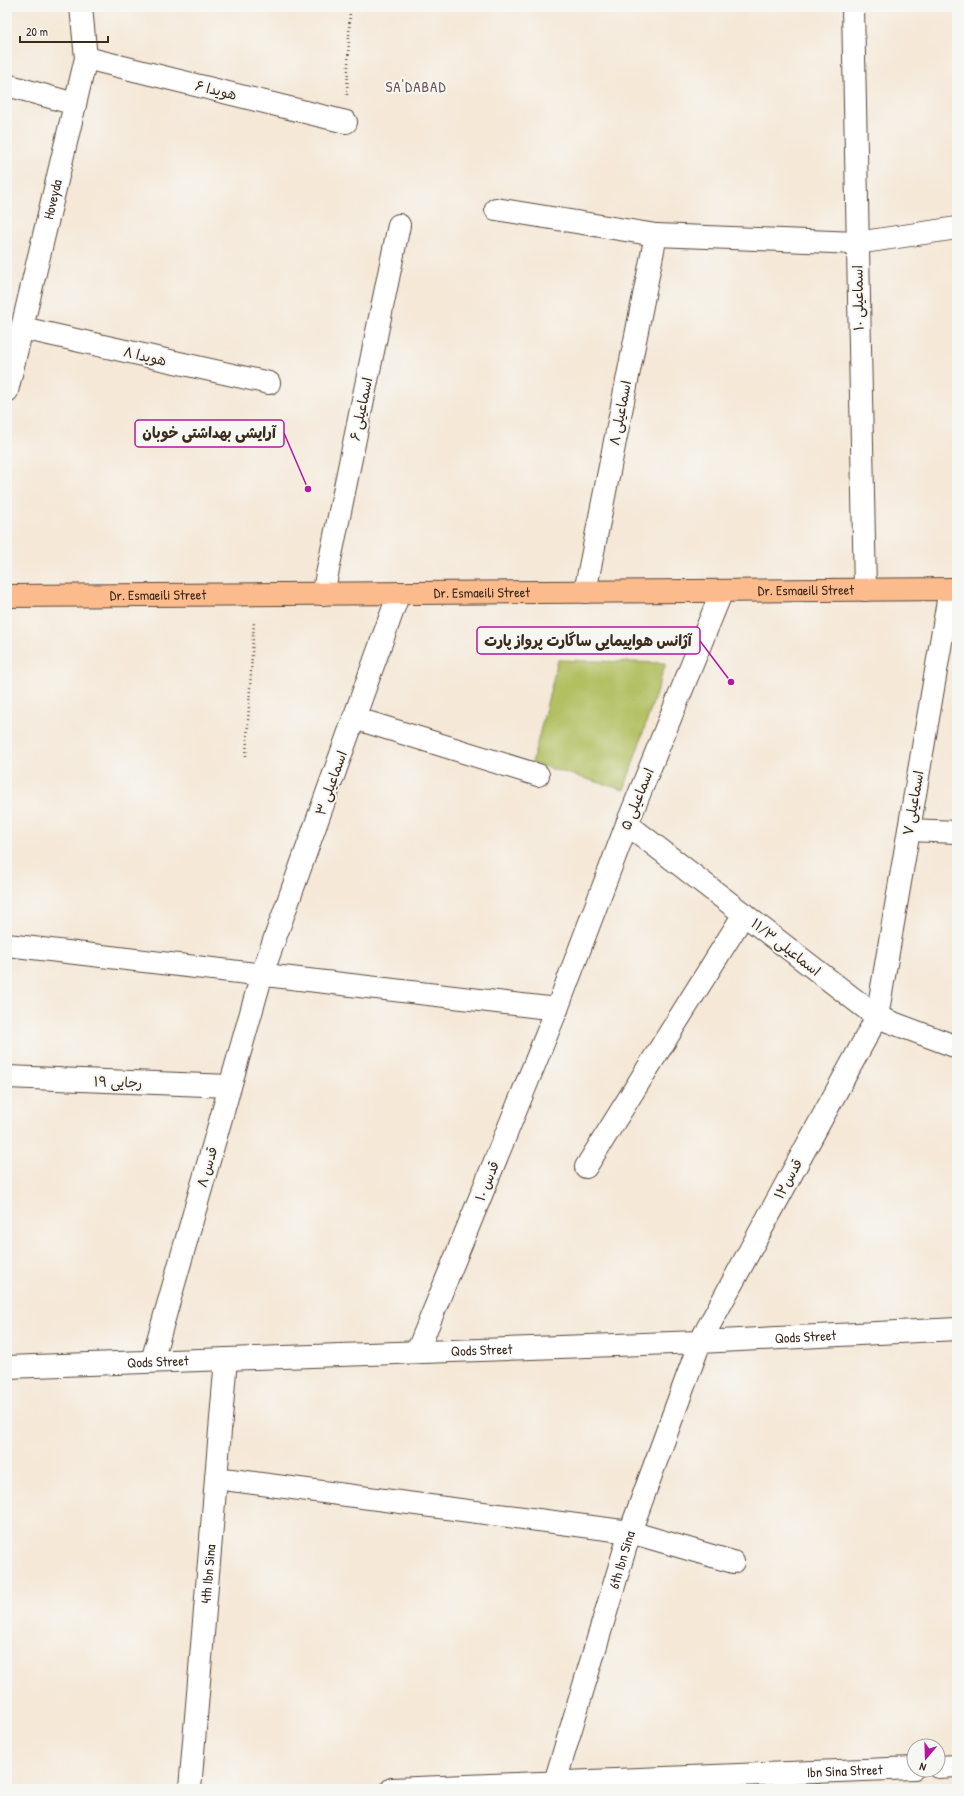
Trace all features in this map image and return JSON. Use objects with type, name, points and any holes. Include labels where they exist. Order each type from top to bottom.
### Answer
[{"type":"main road","name":"Dr. Esmaeili Street","points":[[7,596],[954,589]]},
{"type":"street","name":"Hoveyda","points":[[7,391],[86,58],[81,7]]},
{"type":"street","name":"اسماعیلی ۱۰","points":[[853,7],[865,590]]},
{"type":"street","name":"هویدا ۶","points":[[86,58],[346,122]]},
{"type":"street","points":[[7,85],[75,104]]},
{"type":"street","points":[[496,209],[656,235],[857,243],[957,228]]},
{"type":"street","name":"اسماعیلی ۶","points":[[323,594],[399,225]]},
{"type":"street","name":"اسماعیلی ۸","points":[[585,592],[656,235]]},
{"type":"street","name":"هویدا ۸","points":[[22,328],[269,384]]},
{"type":"street","name":"اسماعیلی ۷","points":[[877,1017],[909,830],[954,589]]},
{"type":"street","name":"اسماعیلی ۵","points":[[557,1010],[627,824],[722,591]]},
{"type":"street","name":"اسماعیلی ۳","points":[[262,974],[399,593]]},
{"type":"street","points":[[354,718],[538,775]]},
{"type":"street","name":"اسماعیلی ۱۱/۳","points":[[627,824],[877,1017],[957,1047]]},
{"type":"street","points":[[909,830],[957,832]]},
{"type":"street","points":[[586,1167],[744,914]]},
{"type":"street","points":[[7,945],[557,1010]]},
{"type":"street","name":"قدس ۸","points":[[152,1362],[262,974]]},
{"type":"street","name":"قدس ۱۰","points":[[418,1352],[557,1010]]},
{"type":"street","name":"قدس۱۲","points":[[700,1342],[877,1017]]},
{"type":"street","name":"رجایی ۱۹","points":[[7,1077],[230,1086]]},
{"type":"street","name":"Qods Street","points":[[7,1367],[700,1342],[957,1329]]},
{"type":"street","name":"6th Ibn Sina","points":[[555,1782],[630,1532],[700,1342]]},
{"type":"street","name":"4th Ibn Sina","points":[[190,1789],[226,1359]]},
{"type":"street","points":[[216,1478],[630,1532],[733,1562]]},
{"type":"street","points":[[946,1767],[957,1766]]},
{"type":"street","name":"Ibn Sina Street","points":[[392,1789],[906,1768]]},
{"type":"path","points":[[346,122],[350,7]]},
{"type":"path","points":[[246,756],[256,594]]},
{"type":"green space","points":[[558,660],[666,663],[624,790],[532,763]]},
{"type":"place","name":"آرایشی بهداشتی خوبان","points":[[308,489]]},
{"type":"place","name":"آژانس هواپیمایی ساگارت پرواز پارت","points":[[731,682]]},
{"type":"district","name":"SA'DABAD","points":[[416,87]]}]
